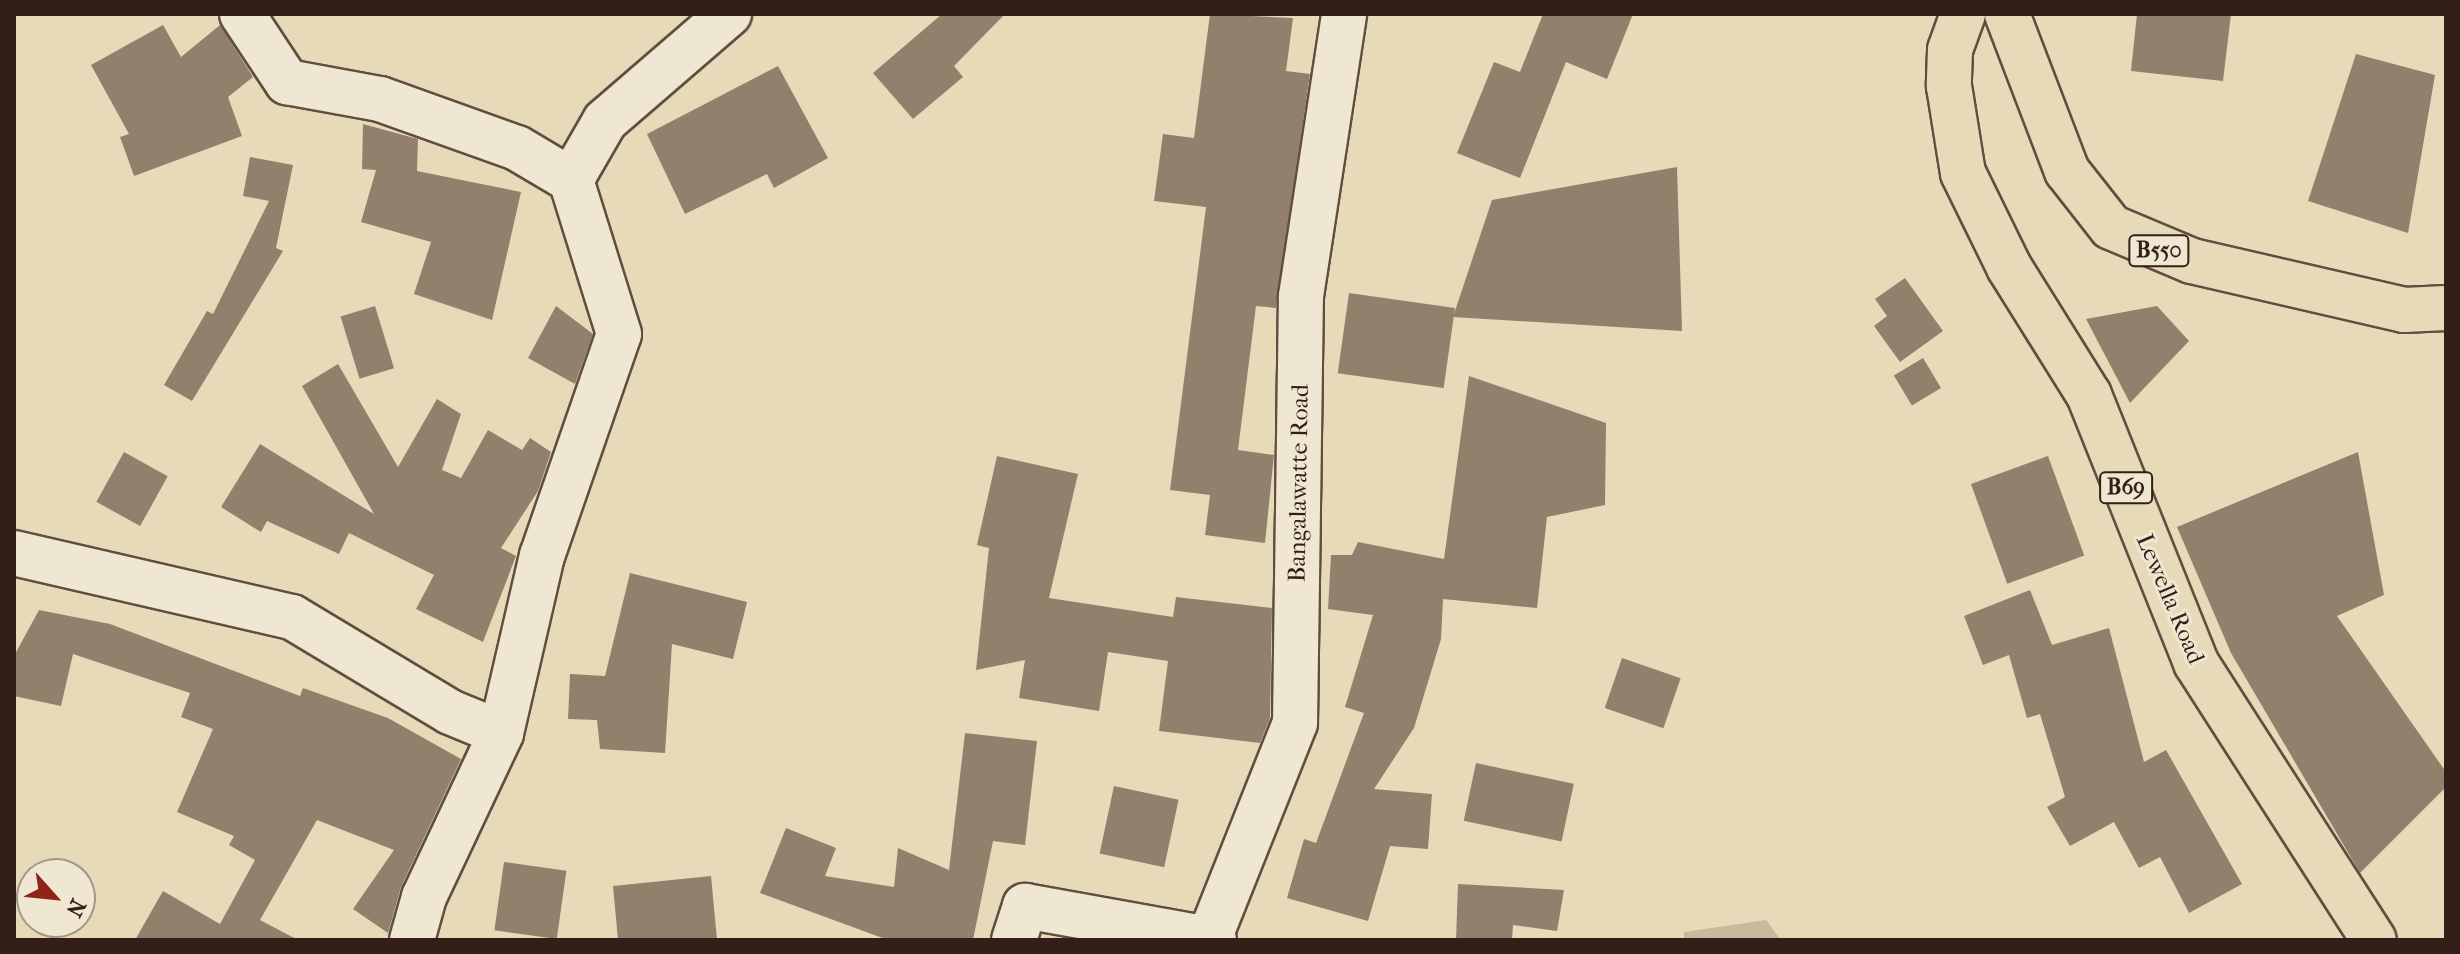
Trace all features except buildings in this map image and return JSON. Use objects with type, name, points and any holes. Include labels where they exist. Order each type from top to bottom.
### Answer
[{"type":"main road","name":"Lewella Road","points":[[1963,14],[1950,50],[1949,86],[1969,187],[2009,267],[2089,395],[2196,663],[2374,940]]},
{"type":"main road","name":"B550","points":[[2007,14],[2067,171],[2111,227],[2192,261],[2404,310],[2446,308]]},
{"type":"street","points":[[242,14],[287,82],[380,99],[517,148],[571,180],[619,334],[542,556],[501,733],[424,897],[412,940]]},
{"type":"street","points":[[571,180],[605,121],[729,14]]},
{"type":"street","name":"Bangalawatte Road","points":[[1014,940],[1025,906],[1212,939],[1295,723],[1301,296],[1344,14]]},
{"type":"street","points":[[14,553],[292,617],[450,712],[501,733]]},
{"type":"shaded area","points":[[1766,920],[1781,940],[1684,940],[1684,932]]}]
